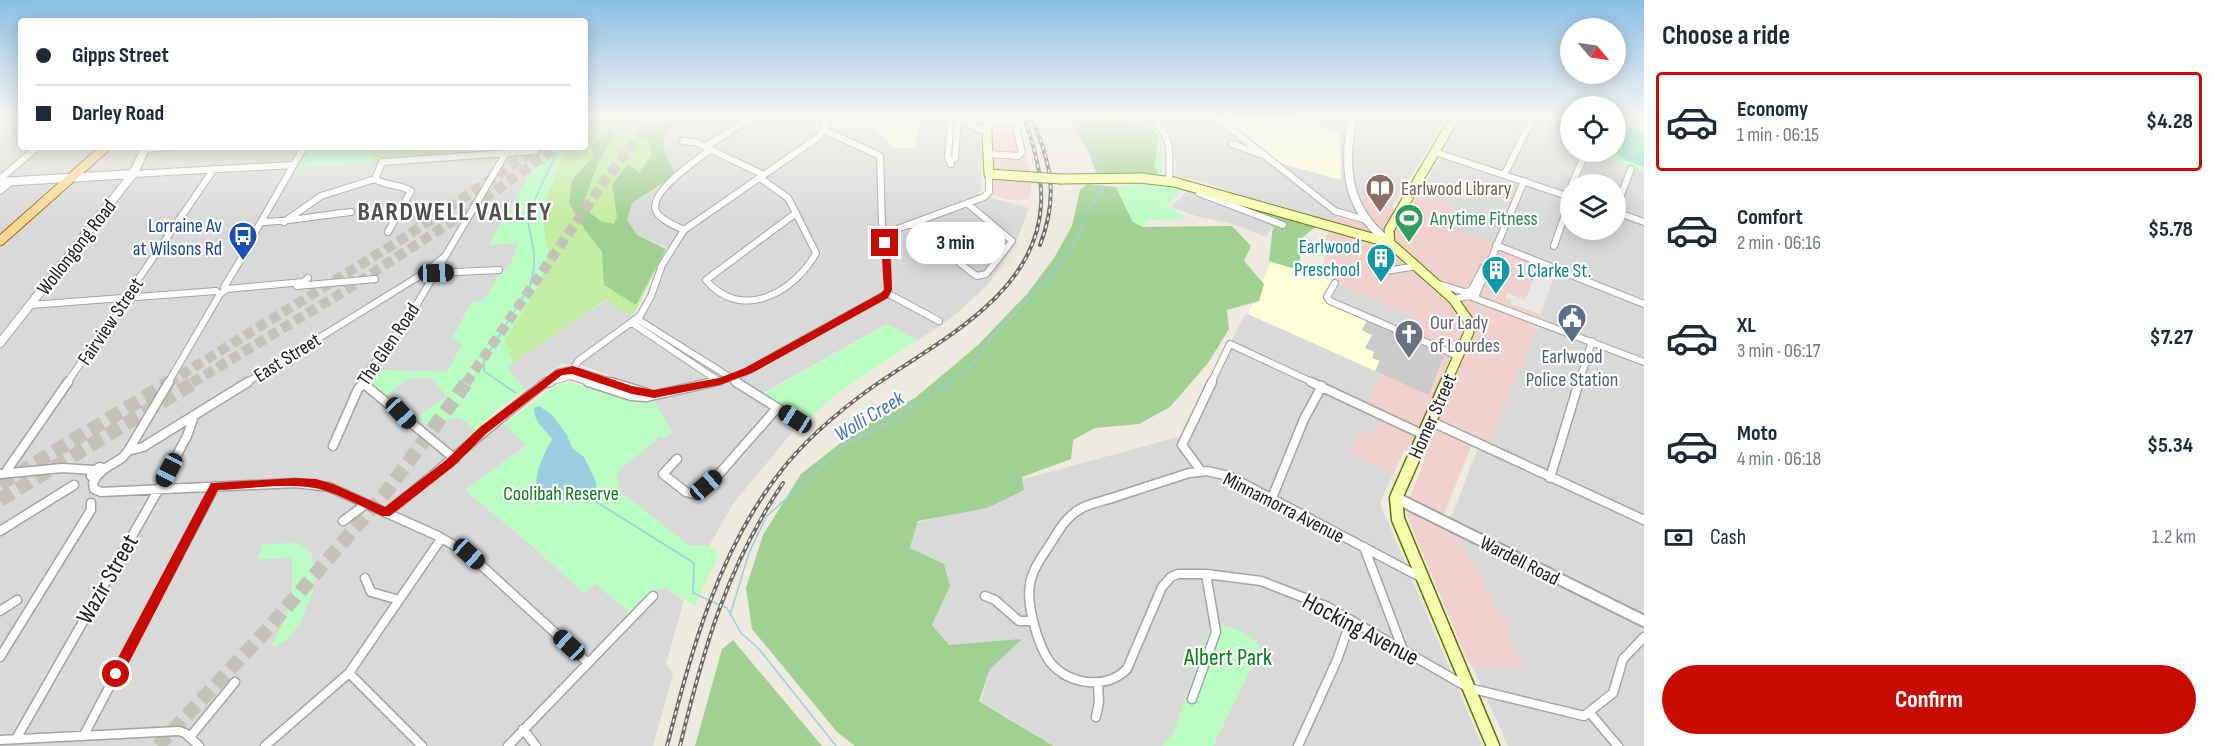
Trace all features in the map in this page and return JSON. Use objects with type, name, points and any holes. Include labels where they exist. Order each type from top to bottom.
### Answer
[{"type":"main road","points":[[0,241],[102,151]]},
{"type":"main road","points":[[989,151],[989,174],[1060,180],[1169,179],[1214,194],[1390,243],[1389,230],[1435,152]]},
{"type":"main road","points":[[1169,179],[1214,194]]},
{"type":"main road","name":"Homer Street","points":[[1390,243],[1419,266],[1453,299],[1467,317],[1470,328],[1396,498]]},
{"type":"main road","points":[[1396,498],[1398,519],[1493,746]]},
{"type":"street","points":[[0,181],[34,151]]},
{"type":"street","name":"Wollongong Road","points":[[0,343],[133,174],[144,151]]},
{"type":"street","points":[[246,248],[246,244],[302,151]]},
{"type":"street","points":[[684,230],[660,215],[656,210],[656,204],[660,194],[671,181],[705,151]]},
{"type":"street","points":[[713,151],[762,177],[788,198],[796,213],[816,253],[811,264],[785,286],[757,299],[735,301],[720,294],[706,280],[796,213]]},
{"type":"street","points":[[386,513],[455,459],[483,430],[546,383],[571,373],[578,361],[635,321],[651,296],[662,265],[684,230],[797,151]]},
{"type":"street","points":[[869,151],[880,156],[883,229],[890,233]]},
{"type":"street","points":[[951,162],[955,158],[955,151]]},
{"type":"street","points":[[989,154],[1018,156],[1022,151]]},
{"type":"street","points":[[1169,151],[1169,179]]},
{"type":"street","points":[[1251,151],[1265,156]]},
{"type":"street","points":[[1259,151],[1335,211],[1366,220]]},
{"type":"street","name":"Homer Street","points":[[1347,151],[1351,191],[1371,229],[1390,243]]},
{"type":"street","points":[[1504,175],[1516,151]]},
{"type":"street","points":[[375,179],[382,162],[535,152]]},
{"type":"street","points":[[1435,152],[1560,195]]},
{"type":"street","name":"The Glen Road","points":[[333,447],[358,389],[364,384],[367,373],[410,316],[506,153]]},
{"type":"street","points":[[0,181],[293,165]]},
{"type":"street","name":"Fairview Street","points":[[3,473],[214,169]]},
{"type":"street","points":[[1626,183],[1631,169]]},
{"type":"street","points":[[890,233],[968,204],[988,193],[989,174]]},
{"type":"street","points":[[284,222],[321,196],[375,179],[386,186],[411,190],[388,232]]},
{"type":"street","points":[[0,191],[11,182]]},
{"type":"street","points":[[1472,297],[1479,289],[1524,182]]},
{"type":"street","points":[[1203,192],[1283,225]]},
{"type":"street","points":[[912,224],[971,272],[977,276],[986,274],[1012,241],[968,204]]},
{"type":"street","points":[[270,206],[264,222],[221,290],[128,451],[122,458],[104,469],[100,467],[94,474],[94,489],[101,492],[316,484],[358,499],[469,554],[588,663]]},
{"type":"street","points":[[264,222],[284,222],[305,216],[351,212]]},
{"type":"street","points":[[1626,214],[1644,222]]},
{"type":"street","points":[[1554,246],[1560,227]]},
{"type":"street","points":[[887,293],[890,233]]},
{"type":"street","points":[[1437,283],[1464,292],[1471,291],[1492,247],[1496,245]]},
{"type":"street","points":[[1496,245],[1644,304]]},
{"type":"street","name":"East Street","points":[[128,451],[143,447],[194,416],[421,275],[444,257]]},
{"type":"street","points":[[1379,272],[1419,266]]},
{"type":"street","points":[[436,273],[499,270]]},
{"type":"street","points":[[252,288],[303,282],[308,278]]},
{"type":"street","points":[[30,304],[375,279]]},
{"type":"street","points":[[1335,283],[1327,297],[1330,301],[1458,356]]},
{"type":"street","points":[[887,293],[939,321]]},
{"type":"street","points":[[571,373],[631,396],[720,382],[730,379],[887,293]]},
{"type":"street","points":[[1453,299],[1472,297],[1644,362]]},
{"type":"street","points":[[635,321],[795,419]]},
{"type":"street","points":[[635,321],[720,382]]},
{"type":"street","points":[[1550,478],[1592,341]]},
{"type":"street","points":[[1201,471],[1182,445],[1230,344],[1424,435]]},
{"type":"street","points":[[364,384],[455,459]]},
{"type":"street","points":[[1272,498],[1304,419],[1323,386]]},
{"type":"street","points":[[677,459],[663,474],[686,492],[697,495],[719,474],[777,408]]},
{"type":"street","name":"Wazir Street","points":[[16,739],[158,490],[187,436],[194,416]]},
{"type":"street","points":[[1430,422],[1644,520]]},
{"type":"street","points":[[3,473],[88,468],[94,474]]},
{"type":"street","name":"Minnamorra Avenue","points":[[1098,684],[1067,675],[1051,663],[1041,646],[1028,598],[1030,581],[1058,530],[1068,518],[1093,504],[1201,471],[1229,476],[1424,579]]},
{"type":"street","points":[[0,531],[74,485]]},
{"type":"street","points":[[69,746],[79,736],[214,486]]},
{"type":"street","name":"Wardell Road","points":[[1396,498],[1644,621]]},
{"type":"street","points":[[0,657],[91,510],[91,503]]},
{"type":"street","points":[[343,521],[366,504]]},
{"type":"street","points":[[265,746],[349,673],[441,539]]},
{"type":"street","points":[[1364,548],[1403,650]]},
{"type":"street","points":[[1192,699],[1216,632],[1206,573]]},
{"type":"street","name":"Hocking Avenue","points":[[1098,684],[1118,678],[1127,669],[1157,594],[1171,577],[1178,574],[1206,573],[1261,581],[1328,607],[1469,688],[1584,716],[1590,713]]},
{"type":"street","points":[[365,578],[371,592],[399,600]]},
{"type":"street","points":[[508,746],[653,596]]},
{"type":"street","points":[[984,596],[995,600],[1019,621],[1033,621]]},
{"type":"street","points":[[0,611],[17,600]]},
{"type":"street","points":[[1298,746],[1337,660],[1351,620]]},
{"type":"street","points":[[1618,746],[1590,713],[1613,693],[1623,659],[1644,637]]},
{"type":"street","points":[[349,673],[422,746]]},
{"type":"street","points":[[190,737],[235,682]]},
{"type":"street","points":[[1096,717],[1099,702],[1098,684]]},
{"type":"street","points":[[523,729],[536,746]]},
{"type":"street","points":[[0,740],[179,732],[190,737],[199,746]]},
{"type":"shaded area","points":[[0,151],[95,151],[0,234]]},
{"type":"shaded area","points":[[110,151],[306,151],[298,167],[374,163],[384,157],[484,151],[544,151],[489,244],[519,243],[512,262],[499,276],[484,301],[472,302],[452,338],[463,345],[447,372],[375,370],[386,396],[407,379],[431,378],[447,396],[417,417],[459,417],[476,430],[504,424],[527,445],[465,490],[584,593],[594,583],[648,600],[653,590],[666,588],[684,600],[666,664],[673,674],[653,746],[0,746],[0,248]]},
{"type":"shaded area","points":[[662,151],[982,151],[981,191],[978,194],[1029,208],[1016,243],[990,282],[960,311],[938,328],[917,340],[887,324],[763,393],[803,419],[733,504],[709,546],[689,546],[621,492],[616,473],[660,436],[672,432],[644,388],[583,366],[562,364],[525,390],[507,367],[608,299],[623,314],[644,316],[654,300],[662,273],[675,251],[637,235],[627,221],[632,203],[654,190],[665,192],[684,175],[663,171]]},
{"type":"shaded area","points":[[994,151],[1024,151],[1032,180],[1029,199],[1010,200],[993,195]]},
{"type":"shaded area","points":[[1050,151],[1060,151],[1054,151],[1056,157],[1052,157]]},
{"type":"shaded area","points":[[1175,151],[1427,151],[1392,207],[1362,196],[1356,215],[1339,214],[1332,222],[1264,205],[1202,181],[1177,177]]},
{"type":"shaded area","points":[[1263,151],[1340,151],[1341,180],[1279,163]]},
{"type":"shaded area","points":[[1444,151],[1560,151],[1560,162],[1626,162],[1626,151],[1644,151],[1644,746],[1508,746],[1473,667],[1524,668],[1510,643],[1508,623],[1496,610],[1482,577],[1453,534],[1451,517],[1477,451],[1489,443],[1541,319],[1556,267],[1443,225],[1455,208],[1418,195]]},
{"type":"shaded area","points":[[1187,191],[1251,215],[1273,226],[1266,237],[1230,223],[1199,217],[1171,207]]},
{"type":"shaded area","points":[[1418,195],[1455,208],[1444,225],[1556,267],[1541,319],[1489,443],[1475,437],[1444,514],[1410,497],[1425,460],[1404,450],[1393,474],[1349,452],[1361,430],[1373,435],[1385,410],[1368,401],[1382,374],[1429,395],[1440,353],[1411,341],[1419,319],[1339,284],[1323,272],[1327,236],[1338,214],[1356,215],[1362,196],[1407,213]]},
{"type":"shaded area","points":[[1273,258],[1331,281],[1322,295],[1323,300],[1367,321],[1362,330],[1372,335],[1375,352],[1380,361],[1375,371],[1248,314]]},
{"type":"shaded area","points":[[1538,267],[1555,275],[1540,314],[1511,304],[1511,299],[1506,298],[1507,293],[1525,301]]},
{"type":"shaded area","points":[[1339,284],[1419,319],[1411,341],[1440,353],[1429,395],[1380,503],[1482,746],[1055,746],[981,701],[990,669],[949,645],[932,625],[950,586],[910,548],[918,523],[1024,491],[1020,480],[1182,436],[1246,313],[1276,327],[1324,306]]},
{"type":"shaded area","name":"Our Lady of Lourdes","points":[[1367,321],[1440,353],[1443,357],[1429,395],[1375,371],[1380,361],[1372,358],[1374,352],[1365,348],[1372,335],[1362,330]]},
{"type":"shaded area","points":[[1410,512],[1453,534],[1482,577],[1496,610],[1508,623],[1510,643],[1525,668],[1473,667],[1468,662],[1406,514]]},
{"type":"green space","points":[[306,151],[371,151],[369,153],[374,163],[297,167]]},
{"type":"green space","points":[[371,151],[468,151],[384,157],[374,163],[369,153]]},
{"type":"green space","points":[[544,151],[565,151],[541,212],[548,251],[541,282],[504,341],[513,363],[507,367],[525,390],[500,407],[476,430],[459,417],[427,426],[417,417],[447,396],[431,378],[407,379],[386,397],[369,383],[375,370],[447,372],[462,345],[452,338],[472,302],[484,301],[499,276],[512,262],[518,243],[489,245]]},
{"type":"green space","points":[[565,151],[662,151],[663,171],[674,172],[654,190],[632,203],[627,220],[637,235],[666,249],[634,314],[623,314],[607,299],[513,363],[504,341],[541,282],[548,251],[541,212]]},
{"type":"green space","points":[[592,151],[605,151],[598,163],[582,207],[601,221],[614,224],[617,217],[612,184],[628,164],[639,173],[652,154],[651,151],[665,151],[674,172],[669,179],[632,203],[627,220],[637,235],[666,249],[636,305],[604,285],[602,252],[585,230],[569,203],[572,180],[593,157]]},
{"type":"green space","points":[[1088,151],[1158,151],[1155,165],[1159,174],[1097,174]]},
{"type":"green space","points":[[1157,151],[1162,151],[1163,171],[1158,174],[1154,166]]},
{"type":"green space","points":[[1626,151],[1644,151],[1644,172],[1613,162],[1626,162]]},
{"type":"green space","points":[[1626,151],[1644,151],[1644,167],[1626,160]]},
{"type":"green space","points":[[1156,182],[1182,190],[1166,206],[1183,215],[1183,219],[1147,220],[1143,227],[1133,222],[1116,187]]},
{"type":"green space","points":[[1087,184],[1116,187],[1133,222],[1143,227],[1232,226],[1251,246],[1244,261],[1264,284],[1259,301],[1227,310],[1229,329],[1208,363],[1170,407],[1139,424],[1095,428],[1073,440],[1071,459],[1022,477],[1024,490],[987,508],[918,521],[910,548],[944,564],[950,586],[932,625],[949,645],[1022,639],[990,669],[979,701],[1054,746],[855,746],[837,732],[752,629],[746,588],[763,535],[801,474],[857,430],[915,398],[978,345],[1027,294],[1054,258],[1072,226],[1080,190]]},
{"type":"green space","points":[[1249,208],[1317,226],[1304,236],[1298,270],[1269,261],[1273,226],[1251,215]]},
{"type":"green space","points":[[888,324],[917,340],[838,393],[809,418],[803,419],[763,394]]},
{"type":"green space","name":"Coolibah Reserve","points":[[570,382],[628,400],[654,400],[672,432],[664,438],[660,436],[616,473],[621,492],[689,545],[709,546],[719,554],[695,606],[666,588],[653,590],[648,600],[631,614],[595,584],[584,593],[532,545],[465,490],[527,446],[504,424],[555,386]]},
{"type":"green space","points":[[298,543],[311,552],[316,575],[312,594],[299,625],[286,641],[271,647],[292,604],[292,558],[258,559],[262,544]]},
{"type":"green space","name":"Albert Park","points":[[1212,623],[1233,628],[1252,639],[1261,649],[1213,746],[1162,746],[1173,734]]},
{"type":"green space","points":[[733,640],[822,746],[695,746],[722,649]]},
{"type":"water","points":[[539,406],[552,415],[567,435],[572,448],[584,457],[596,482],[596,502],[553,500],[543,496],[538,490],[540,464],[552,439],[540,425],[534,413],[534,408]]},
{"type":"waterway","points":[[516,393],[484,371],[484,360],[530,286],[534,268],[534,252],[527,217],[557,151]]},
{"type":"waterway","name":"Wolli Creek","points":[[1090,151],[1100,174]]},
{"type":"waterway","name":"Wolli Creek","points":[[730,614],[749,553],[766,517],[847,443],[891,422],[971,367],[992,337],[1062,263],[1081,232],[1084,213],[1103,191],[1101,181]]},
{"type":"waterway","points":[[595,501],[694,563],[693,593],[727,608],[730,614]]},
{"type":"waterway","name":"Wolli Creek","points":[[730,614],[741,633],[759,649],[836,746]]},
{"type":"tunnel","points":[[168,383],[407,236],[533,151]]},
{"type":"tunnel","points":[[192,383],[343,292],[448,224],[552,151]]},
{"type":"tunnel","points":[[466,383],[608,176],[629,151]]},
{"type":"tunnel","points":[[0,484],[170,382]]},
{"type":"tunnel","points":[[0,500],[195,382]]},
{"type":"tunnel","points":[[158,746],[266,631],[387,491],[467,382]]},
{"type":"railway","points":[[667,746],[686,673],[710,602],[740,534],[759,502],[791,459],[823,426],[871,388],[952,334],[1002,291],[1021,266],[1035,237],[1041,194],[1034,151]]},
{"type":"railway","points":[[1040,245],[1046,227],[1051,195],[1044,151]]},
{"type":"railway","points":[[680,746],[698,675],[719,610],[746,546],[783,483]]},
{"type":"place","name":"Earlwood Library","points":[[1380,214]]},
{"type":"place","name":"Anytime Fitness","points":[[1409,244]]},
{"type":"place","name":"Lorraine Av at Wilsons Rd","points":[[243,262]]},
{"type":"place","name":"Earlwood Preschool","points":[[1381,284]]},
{"type":"place","name":"1 Clarke St.","points":[[1496,296]]},
{"type":"place","name":"Earlwood Police Station","points":[[1572,344]]},
{"type":"place","name":"Our Lady of Lourdes","points":[[1409,360]]},
{"type":"district","name":"BARDWELL VALLEY","points":[[455,211]]},
{"type":"route","points":[[116,674],[214,486],[316,484],[358,499],[386,513],[406,495],[450,463],[483,430],[564,370],[573,370],[632,390],[654,394],[720,382],[748,371],[885,295],[888,290],[885,243]]}]
